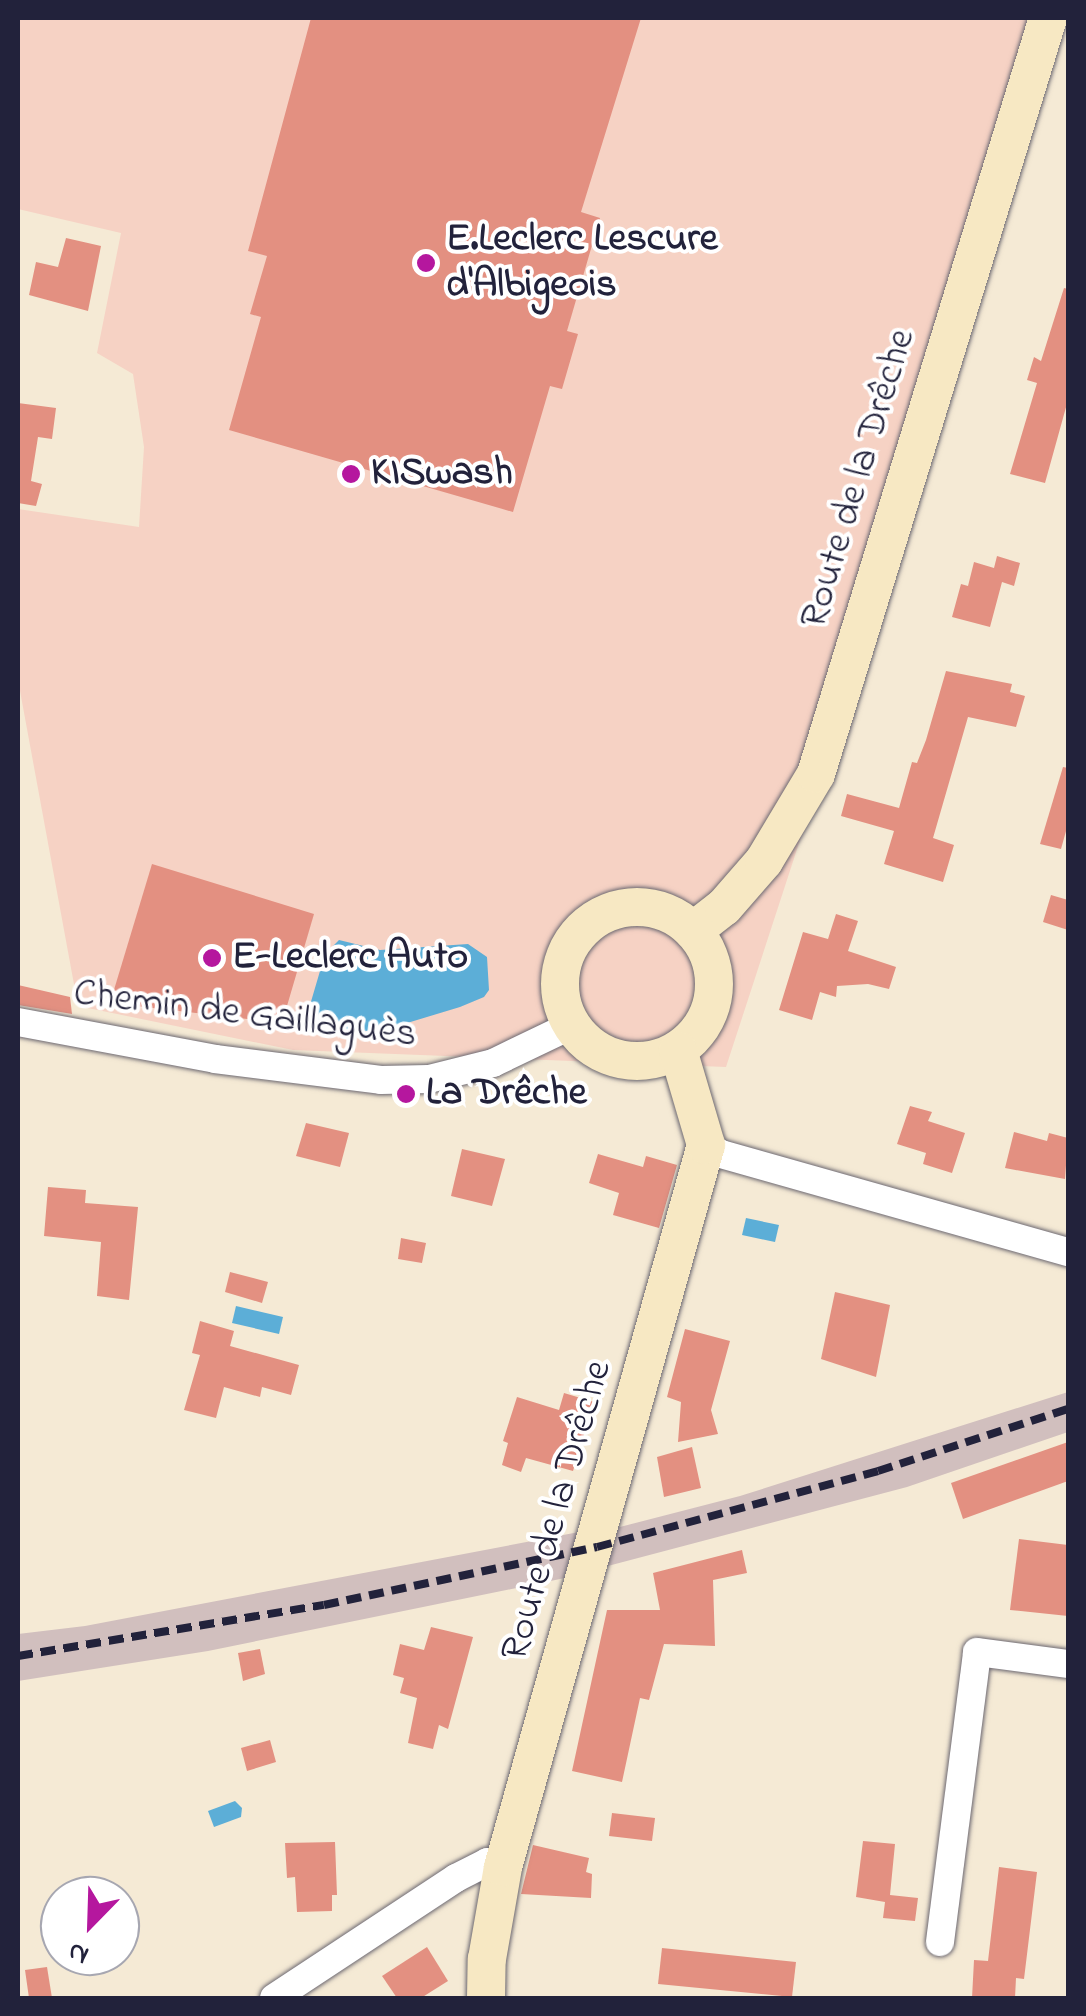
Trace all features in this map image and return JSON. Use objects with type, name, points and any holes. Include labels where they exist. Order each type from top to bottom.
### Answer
[{"type":"street","name":"Route de la Drêche","points":[[694,931],[724,907],[764,861],[816,774],[1048,18]]},
{"type":"street","points":[[622,908],[653,908],[694,931],[710,956],[715,986],[708,1016],[678,1050],[650,1061],[620,1060],[593,1047],[572,1025],[561,998],[561,969],[572,942],[593,920],[622,908]]},
{"type":"street","name":"Chemin de Gaillaguès","points":[[18,1022],[198,1056],[380,1080],[429,1079],[493,1064],[572,1025]]},
{"type":"street","points":[[678,1050],[706,1145],[721,1154],[1068,1252]]},
{"type":"street","name":"Route de la Drêche","points":[[486,1998],[487,1959],[504,1866],[706,1145]]},
{"type":"street","points":[[940,1942],[977,1652],[1068,1664]]},
{"type":"street","points":[[274,1998],[456,1878],[487,1862],[504,1866]]},
{"type":"shaded area","points":[[18,18],[1068,18],[726,1067],[293,1050],[78,1006],[18,680],[18,509],[139,527],[144,447],[133,374],[97,353],[121,233],[18,209]]},
{"type":"shaded area","points":[[1068,1392],[1068,1432],[907,1487],[604,1567],[616,1528],[740,1496]]},
{"type":"shaded area","points":[[579,1532],[565,1578],[208,1651],[18,1681],[18,1634],[85,1626]]},
{"type":"water","points":[[339,940],[380,950],[468,944],[487,957],[489,990],[484,997],[460,1007],[384,1030],[314,1034],[305,1022],[325,954]]},
{"type":"water","points":[[746,1218],[779,1225],[775,1242],[742,1235]]},
{"type":"water","points":[[236,1306],[283,1317],[279,1334],[232,1323]]},
{"type":"water","points":[[235,1801],[242,1808],[241,1817],[214,1827],[208,1811]]},
{"type":"building","name":"E.Leclerc Lescure d'Albigeois","points":[[311,18],[641,18],[581,212],[600,218],[567,331],[578,334],[562,389],[550,386],[513,512],[229,430],[261,317],[250,314],[267,256],[248,251]]},
{"type":"building","points":[[66,238],[101,246],[88,311],[29,295],[36,262],[58,267]]},
{"type":"building","points":[[1064,288],[1068,289],[1068,400],[1045,483],[1010,474],[1037,383],[1027,380],[1034,357],[1041,361]]},
{"type":"building","points":[[18,403],[56,408],[52,439],[38,437],[31,481],[42,484],[36,506],[18,503]]},
{"type":"building","points":[[997,556],[1020,563],[1014,586],[1002,582],[990,627],[952,617],[961,584],[968,586],[974,562],[994,568]]},
{"type":"building","points":[[946,671],[1012,684],[1010,692],[1025,696],[1016,727],[968,717],[933,838],[954,845],[943,882],[884,864],[894,831],[841,816],[847,794],[899,808],[912,762],[917,763],[926,740]]},
{"type":"building","points":[[1063,767],[1068,768],[1068,824],[1061,849],[1040,844]]},
{"type":"building","name":"E-Leclerc Auto","points":[[152,864],[314,914],[282,1023],[110,1003]]},
{"type":"building","points":[[1051,895],[1068,900],[1068,930],[1043,922]]},
{"type":"building","points":[[836,914],[858,921],[848,951],[896,967],[889,989],[868,984],[837,986],[836,997],[820,992],[812,1020],[779,1010],[803,932],[828,939]]},
{"type":"building","points":[[18,985],[70,997],[72,1014],[18,1005]]},
{"type":"building","points":[[910,1106],[932,1112],[928,1121],[965,1133],[952,1173],[923,1164],[926,1153],[897,1144]]},
{"type":"building","points":[[306,1123],[349,1133],[340,1167],[296,1156]]},
{"type":"building","points":[[1014,1132],[1047,1141],[1049,1133],[1068,1138],[1065,1179],[1005,1168]]},
{"type":"building","points":[[462,1149],[505,1159],[492,1206],[451,1196]]},
{"type":"building","points":[[598,1154],[643,1167],[646,1156],[677,1165],[659,1228],[613,1215],[619,1193],[589,1183]]},
{"type":"building","points":[[48,1187],[86,1190],[85,1203],[138,1207],[129,1300],[97,1296],[101,1242],[44,1236]]},
{"type":"building","points":[[401,1238],[426,1243],[422,1263],[398,1259]]},
{"type":"building","points":[[230,1272],[268,1282],[262,1303],[225,1292]]},
{"type":"building","points":[[835,1292],[890,1305],[876,1377],[821,1359]]},
{"type":"building","points":[[200,1321],[234,1331],[230,1346],[299,1365],[291,1395],[262,1387],[260,1397],[224,1387],[216,1418],[184,1410],[200,1355],[192,1353]]},
{"type":"building","points":[[685,1329],[730,1341],[711,1410],[718,1434],[678,1442],[681,1402],[667,1397]]},
{"type":"building","points":[[564,1393],[594,1402],[573,1471],[526,1458],[521,1472],[502,1465],[508,1443],[503,1441],[517,1397],[559,1410]]},
{"type":"building","points":[[1068,1442],[1068,1481],[963,1519],[951,1483]]},
{"type":"building","points":[[692,1447],[701,1488],[664,1497],[657,1457]]},
{"type":"building","points":[[1019,1539],[1068,1545],[1068,1616],[1010,1610]]},
{"type":"building","points":[[742,1550],[747,1573],[713,1580],[715,1646],[664,1644],[649,1700],[640,1698],[622,1782],[572,1771],[607,1610],[660,1610],[653,1573]]},
{"type":"building","points":[[431,1627],[473,1637],[448,1729],[439,1725],[433,1749],[408,1743],[417,1698],[400,1693],[404,1678],[393,1675],[400,1644],[424,1650]]},
{"type":"building","points":[[260,1649],[265,1674],[243,1681],[238,1653]]},
{"type":"building","points":[[270,1740],[276,1762],[247,1771],[241,1748]]},
{"type":"building","points":[[612,1813],[655,1818],[652,1841],[609,1836]]},
{"type":"building","points":[[863,1841],[895,1844],[890,1895],[918,1898],[915,1921],[883,1918],[885,1902],[856,1897]]},
{"type":"building","points":[[335,1842],[337,1895],[332,1895],[332,1911],[297,1912],[295,1877],[287,1878],[285,1843]]},
{"type":"building","points":[[533,1845],[589,1858],[586,1872],[592,1874],[591,1898],[521,1894]]},
{"type":"building","points":[[999,1867],[1037,1872],[1024,1979],[1016,1978],[1015,1998],[972,1998],[974,1960],[988,1961]]},
{"type":"building","points":[[427,1947],[448,1981],[421,1998],[397,1998],[382,1976]]},
{"type":"building","points":[[662,1948],[796,1962],[792,1997],[658,1984]]},
{"type":"building","points":[[40,1968],[40,1976],[48,1976],[52,1998],[29,1998],[25,1970]]},
{"type":"railway","points":[[18,1656],[324,1605],[597,1547],[878,1471],[1068,1409]]},
{"type":"place","name":"E.Leclerc Lescure d'Albigeois","points":[[426,263]]},
{"type":"place","name":"KISwash","points":[[351,474]]},
{"type":"place","name":"E-Leclerc Auto","points":[[212,958]]},
{"type":"place","name":"La Drêche","points":[[406,1094]]}]
